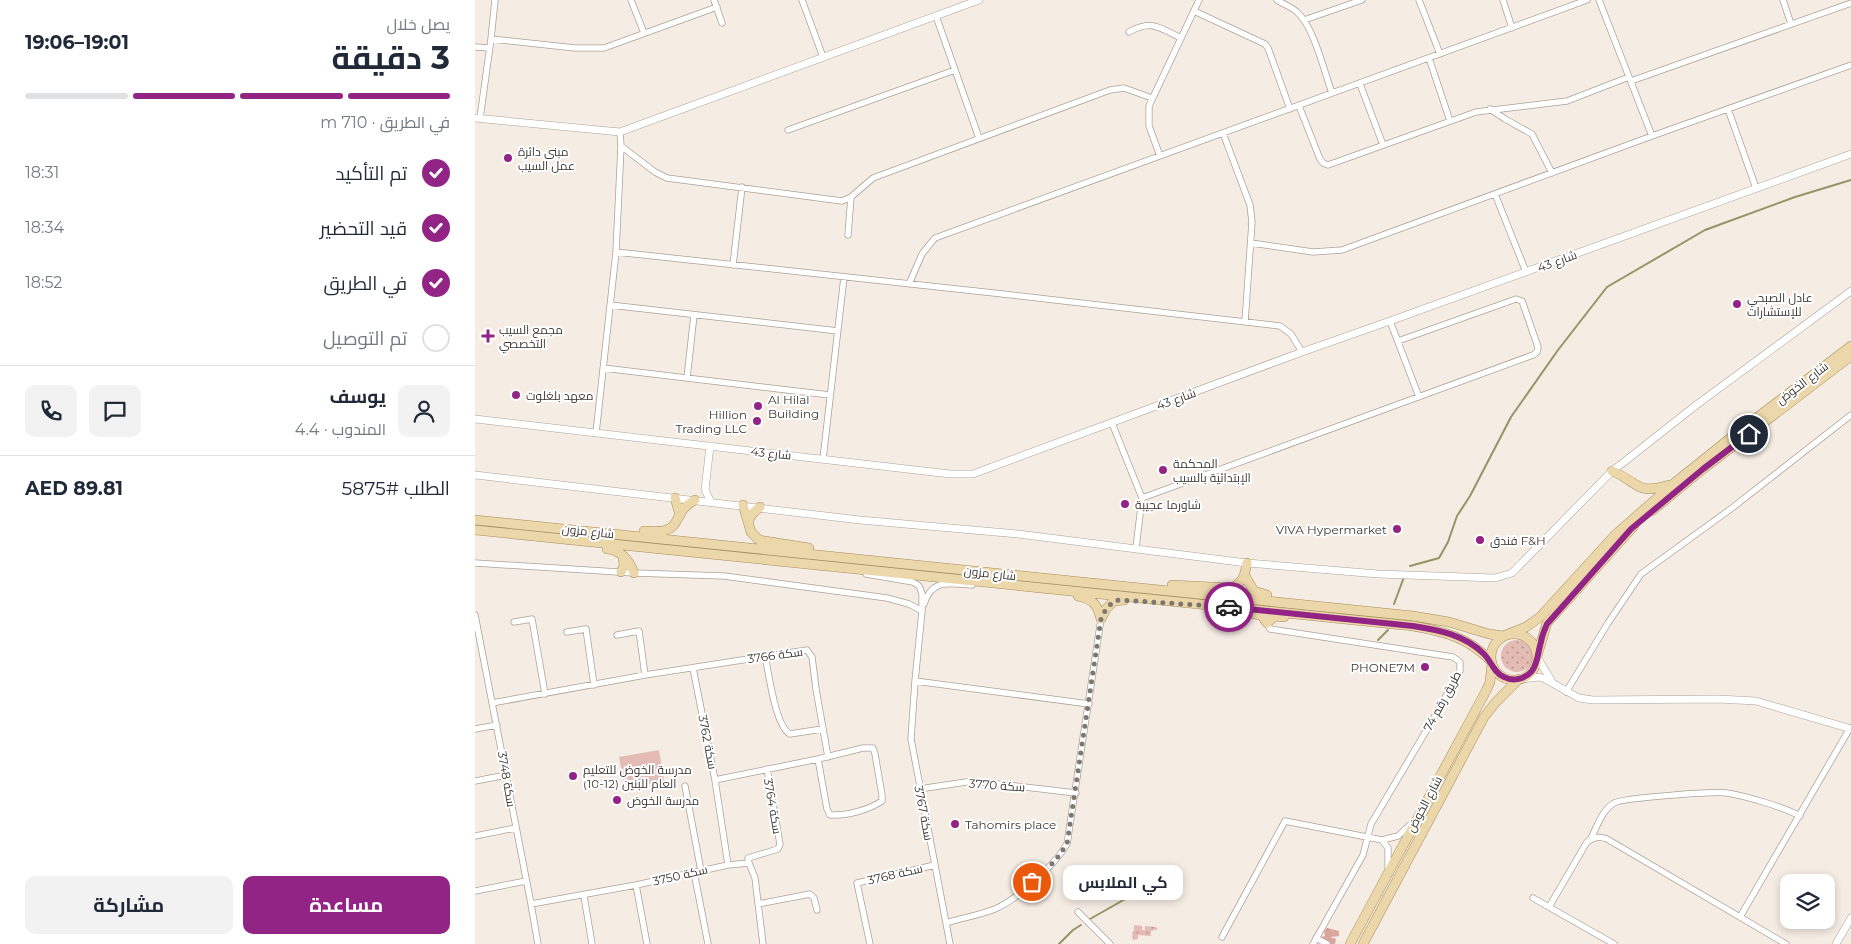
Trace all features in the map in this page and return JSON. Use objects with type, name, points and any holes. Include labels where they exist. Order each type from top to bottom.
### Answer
[{"type":"main road","name":"شارع الخوض","points":[[1505,635],[1527,627],[1539,618],[1615,535],[1672,485],[1851,346]]},
{"type":"main road","name":"شارع الخوض","points":[[1537,657],[1547,624],[1631,529],[1703,469],[1851,356]]},
{"type":"main road","points":[[1612,471],[1638,487],[1645,489],[1652,490],[1672,485]]},
{"type":"main road","points":[[675,498],[680,515]]},
{"type":"main road","points":[[587,531],[607,529],[661,532],[673,527],[686,506],[695,500]]},
{"type":"main road","points":[[743,505],[753,535],[762,542],[838,552],[850,559]]},
{"type":"main road","points":[[748,521],[760,507]]},
{"type":"main road","name":"شارع مزون","points":[[475,520],[1337,608],[1433,619],[1484,633],[1505,635]]},
{"type":"main road","name":"شارع مزون","points":[[475,530],[1413,626],[1441,631],[1467,641],[1480,650],[1491,662]]},
{"type":"main road","points":[[556,539],[577,546],[614,550],[630,564],[634,573]]},
{"type":"main road","points":[[621,572],[624,566],[623,556]]},
{"type":"main road","points":[[1145,588],[1163,585],[1228,589],[1237,586],[1245,576],[1247,563]]},
{"type":"main road","points":[[1245,576],[1251,588],[1257,593],[1321,601],[1337,608]]},
{"type":"main road","points":[[1038,587],[1087,598],[1095,602],[1101,619]]},
{"type":"main road","points":[[1101,619],[1106,609],[1114,601],[1189,604],[1256,614],[1261,616],[1267,623],[1275,616],[1301,618],[1313,615]]},
{"type":"main road","points":[[1513,633],[1527,637],[1532,642],[1537,657],[1533,670],[1520,679],[1505,678],[1499,674],[1491,662],[1493,646],[1505,635],[1513,633]]},
{"type":"main road","name":"شارع الخوض","points":[[1350,944],[1486,692],[1490,682],[1491,662]]},
{"type":"main road","name":"شارع الخوض","points":[[1363,944],[1484,717],[1496,702],[1520,679]]},
{"type":"street","points":[[495,0],[491,39],[477,118],[620,132],[979,0]]},
{"type":"street","points":[[631,0],[644,33]]},
{"type":"street","points":[[714,0],[722,23]]},
{"type":"street","points":[[802,0],[823,57]]},
{"type":"street","points":[[1160,156],[1149,126],[1149,106],[1199,0]]},
{"type":"street","points":[[1277,0],[1297,11],[1304,20],[1311,34],[1332,93]]},
{"type":"street","points":[[1304,20],[1362,0]]},
{"type":"street","points":[[1419,0],[1440,54]]},
{"type":"street","points":[[1503,0],[1512,28]]},
{"type":"street","points":[[909,284],[922,254],[935,238],[1587,0]]},
{"type":"street","points":[[1599,0],[1652,136]]},
{"type":"street","points":[[1783,0],[1791,24]]},
{"type":"street","points":[[1299,106],[1320,159],[1323,163],[1330,164],[1476,112],[1567,101],[1851,3]]},
{"type":"street","points":[[491,39],[575,48],[604,48],[717,7]]},
{"type":"street","points":[[1194,10],[1265,44],[1290,109]]},
{"type":"street","points":[[936,16],[979,138]]},
{"type":"street","points":[[1129,32],[1140,26],[1152,25],[1181,38]]},
{"type":"street","points":[[475,47],[489,48]]},
{"type":"street","points":[[1429,58],[1450,121]]},
{"type":"street","points":[[1251,243],[1313,252],[1342,250],[1851,65]]},
{"type":"street","points":[[788,130],[955,70]]},
{"type":"street","points":[[1360,84],[1383,145]]},
{"type":"street","points":[[621,146],[655,172],[667,178],[842,201],[873,178],[1110,90],[1124,88],[1152,98]]},
{"type":"street","points":[[1490,109],[1532,134],[1552,173]]},
{"type":"street","points":[[1728,109],[1756,188]]},
{"type":"street","points":[[596,433],[615,252],[621,146],[620,132]]},
{"type":"street","points":[[1223,133],[1250,205],[1252,222],[1245,322]]},
{"type":"street","name":"شارع 43","points":[[475,419],[956,474],[973,474],[1302,352],[1390,322],[1851,154]]},
{"type":"street","points":[[733,265],[742,187]]},
{"type":"street","points":[[1495,194],[1526,272]]},
{"type":"street","points":[[847,235],[851,196]]},
{"type":"street","points":[[615,252],[1279,326],[1287,330],[1302,352]]},
{"type":"street","points":[[823,459],[844,277]]},
{"type":"street","points":[[475,474],[859,520],[1018,534],[1247,563],[1378,574],[1495,578],[1512,573],[1521,565],[1612,471],[1695,406],[1851,291]]},
{"type":"street","points":[[1142,498],[1536,353],[1537,345],[1522,301],[1516,299],[1398,341]]},
{"type":"street","points":[[610,305],[838,331]]},
{"type":"street","points":[[687,378],[694,315]]},
{"type":"street","points":[[1390,322],[1419,397]]},
{"type":"street","points":[[603,368],[830,395]]},
{"type":"street","points":[[1566,692],[1641,574],[1732,508],[1851,415]]},
{"type":"street","points":[[1112,423],[1142,498],[1136,548]]},
{"type":"street","points":[[710,446],[705,490],[711,502]]},
{"type":"street","points":[[695,500],[705,490]]},
{"type":"street","points":[[475,563],[634,573],[724,576],[887,598],[909,604],[922,611]]},
{"type":"street","points":[[852,569],[868,574],[913,582],[919,586],[922,593],[922,611]]},
{"type":"street","points":[[922,611],[928,594],[936,586],[943,584],[977,585],[993,583]]},
{"type":"street","name":"سكة 3767","points":[[922,611],[911,739],[950,944]]},
{"type":"street","name":"سكة 3748","points":[[475,614],[537,944]]},
{"type":"street","points":[[946,923],[990,910],[1012,900],[1055,861],[1067,844],[1101,619]]},
{"type":"street","points":[[514,622],[532,620],[545,694]]},
{"type":"street","name":"طريق رقم 74","points":[[1267,623],[1270,629],[1453,657],[1461,662],[1460,671],[1433,721],[1371,824],[1363,855],[1315,941],[1327,944]]},
{"type":"street","points":[[567,632],[586,629],[594,685]]},
{"type":"street","points":[[617,634],[639,631],[645,675]]},
{"type":"street","name":"سكة 3766","points":[[693,668],[807,650],[811,652],[827,757]]},
{"type":"street","points":[[765,656],[777,713],[784,730],[790,734],[823,729]]},
{"type":"street","points":[[1537,657],[1544,671],[1557,686]]},
{"type":"street","points":[[492,703],[693,668]]},
{"type":"street","name":"سكة 3762","points":[[693,668],[715,780],[728,865]]},
{"type":"street","points":[[1520,679],[1539,677],[1579,698],[1593,700],[1718,699],[1756,701],[1850,728],[1740,917]]},
{"type":"street","points":[[915,681],[1089,704]]},
{"type":"street","points":[[475,728],[497,725]]},
{"type":"street","name":"سكة 3764","points":[[715,780],[863,748],[873,748],[882,801],[872,807],[839,815],[830,815],[827,809],[818,759]]},
{"type":"street","name":"سكة 3764","points":[[749,863],[748,858],[778,849],[780,844],[767,769]]},
{"type":"street","points":[[475,781],[506,775]]},
{"type":"street","name":"سكة 3770","points":[[919,789],[973,781],[1076,793]]},
{"type":"street","points":[[685,786],[701,871]]},
{"type":"street","points":[[1549,907],[1587,842],[1591,839],[1604,813],[1613,803],[1629,798],[1726,792],[1800,816]]},
{"type":"street","points":[[1222,937],[1285,821],[1382,840],[1397,836],[1417,818]]},
{"type":"street","points":[[475,836],[515,828]]},
{"type":"street","points":[[1591,839],[1600,837],[1607,839],[1786,944]]},
{"type":"street","points":[[1382,840],[1388,848],[1388,872]]},
{"type":"street","points":[[749,863],[753,873],[763,944]]},
{"type":"street","name":"سكة 3750","points":[[531,904],[584,896],[728,865],[749,863]]},
{"type":"street","name":"سكة 3768","points":[[870,944],[857,883],[935,865]]},
{"type":"street","points":[[694,872],[708,944]]},
{"type":"street","points":[[475,891],[526,881]]},
{"type":"street","points":[[636,886],[647,944]]},
{"type":"street","points":[[758,904],[810,894],[814,898],[817,910]]},
{"type":"street","points":[[584,896],[593,944]]},
{"type":"street","points":[[1533,898],[1614,944]]},
{"type":"street","points":[[1078,912],[1109,944]]},
{"type":"street","points":[[1836,944],[1851,918]]},
{"type":"shaded area","points":[[1517,640],[1528,645],[1533,656],[1528,667],[1517,672],[1506,667],[1501,656],[1506,645]]},
{"type":"shaded area","points":[[659,750],[664,781],[625,789],[619,757]]},
{"type":"shaded area","points":[[1134,925],[1142,926],[1142,930],[1145,930],[1145,926],[1158,929],[1151,931],[1151,936],[1138,935],[1138,939],[1133,940],[1132,932],[1134,931]]},
{"type":"green space","points":[[1082,866],[1085,868],[1086,879],[1090,881],[1092,887],[1088,890],[1090,893],[1088,895],[1082,892]]},
{"type":"green space","points":[[1327,928],[1339,931],[1339,936],[1330,937],[1336,939],[1335,944],[1321,944],[1321,937],[1325,936],[1324,931]]},
{"type":"waterway","points":[[1410,566],[1439,558],[1448,542],[1457,516],[1470,496],[1511,417],[1558,350],[1607,287],[1705,230],[1795,197],[1851,180]]},
{"type":"waterway","points":[[1394,604],[1404,577]]},
{"type":"waterway","points":[[1378,640],[1388,630]]},
{"type":"waterway","points":[[1090,919],[1127,898]]},
{"type":"waterway","points":[[1059,944],[1081,925]]},
{"type":"way so far","points":[[1032,882],[1055,861],[1067,844],[1101,619],[1106,609],[1114,601],[1120,600],[1229,607]]},
{"type":"place","name":"مبنى دائرة عمل السيب","points":[[508,158]]},
{"type":"place","name":"عادل الصبحي للإستشارات","points":[[1737,304]]},
{"type":"place","name":"مجمع السيب التخصصي","points":[[488,336]]},
{"type":"place","name":"معهد بلغلوت","points":[[516,395]]},
{"type":"place","name":"Al Hilal Building","points":[[758,406]]},
{"type":"place","name":"Hillion Trading LLC","points":[[757,421]]},
{"type":"place","name":"المحكمة الإبتدائية بالسيب","points":[[1163,470]]},
{"type":"place","name":"شاورما عجيبة","points":[[1125,504]]},
{"type":"place","name":"VIVA Hypermarket","points":[[1397,529]]},
{"type":"place","name":"فندق F&H","points":[[1480,540]]},
{"type":"place","name":"PHONE7M","points":[[1425,667]]},
{"type":"place","name":"مدرسة الخوض للتعليم العام للبنين (12-10)","points":[[573,776]]},
{"type":"place","name":"مدرسة الخوض","points":[[617,800]]},
{"type":"place","name":"Tahomirs place","points":[[955,824]]},
{"type":"place","name":"كي الملابس","points":[[1032,882]]},
{"type":"route","points":[[1229,607],[1413,626],[1441,631],[1467,641],[1480,650],[1491,661],[1499,674],[1505,678],[1512,680],[1521,679],[1533,670],[1537,662],[1541,639],[1547,624],[1631,529],[1703,469],[1749,434]]}]
